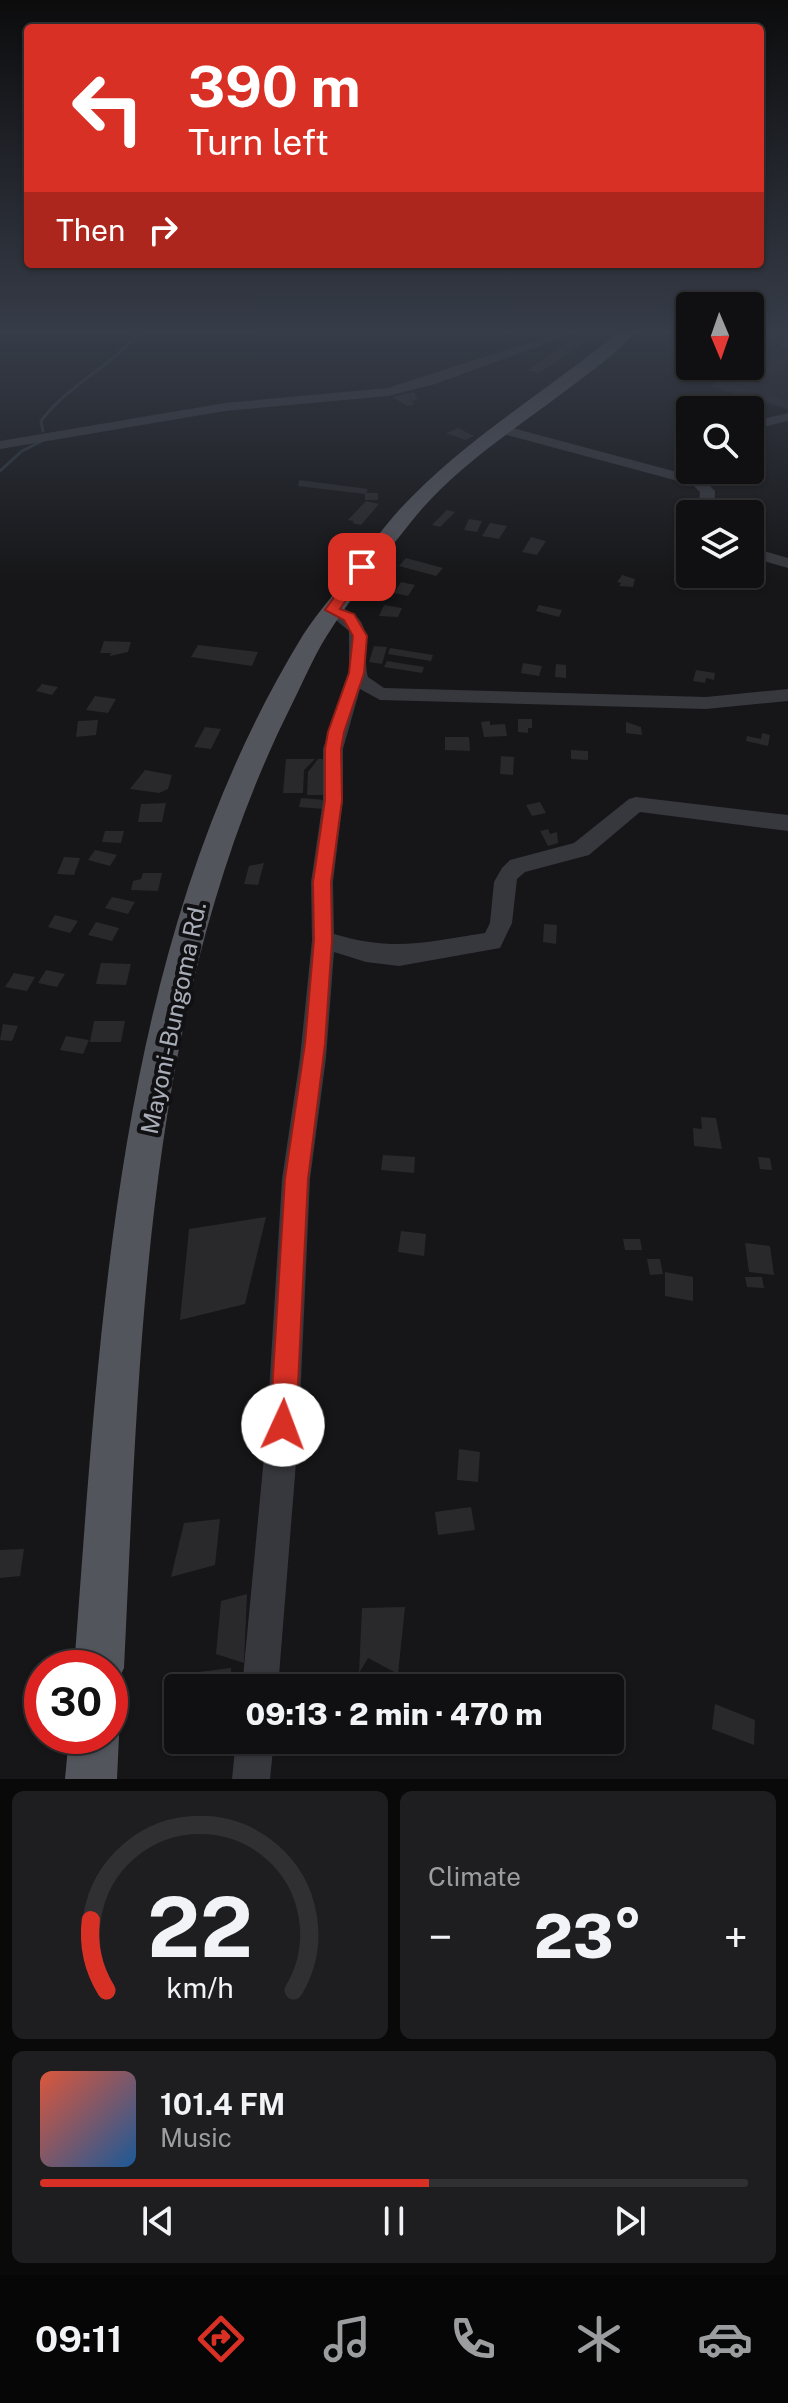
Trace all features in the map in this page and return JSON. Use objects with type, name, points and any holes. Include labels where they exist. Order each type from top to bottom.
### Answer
[{"type":"main road","name":"Mayoni-Bungoma Rd.","points":[[100,1650],[117,1403],[133,1231],[176,990],[200,897],[237,790],[272,713],[332,610],[379,545],[414,505],[519,416]]},
{"type":"main road","points":[[91,1779],[93,1754]]},
{"type":"street","points":[[0,445],[172,416]]},
{"type":"street","points":[[764,423],[788,417]]},
{"type":"street","points":[[501,429],[710,480],[708,500]]},
{"type":"street","points":[[764,556],[788,563]]},
{"type":"street","points":[[332,610],[349,617],[358,630],[359,680],[371,690],[393,695],[706,703],[788,695]]},
{"type":"street","points":[[261,1674],[283,1425],[296,1179],[313,1058],[323,940],[322,882],[333,800],[333,749],[357,673]]},
{"type":"street","points":[[323,940],[366,953],[399,956],[492,941],[499,933],[501,894],[510,872],[518,866],[581,849],[636,804],[788,823]]},
{"type":"street","points":[[251,1779],[254,1754]]},
{"type":"building","points":[[458,428],[474,436],[465,440],[446,433]]},
{"type":"building","points":[[299,480],[368,489],[366,493],[378,493],[378,500],[365,500],[365,494],[298,486]]},
{"type":"building","points":[[366,501],[379,504],[361,525],[348,520]]},
{"type":"building","points":[[447,510],[455,512],[440,527],[432,525]]},
{"type":"building","points":[[469,519],[482,521],[477,532],[464,530]]},
{"type":"building","points":[[490,523],[507,526],[499,539],[482,536]]},
{"type":"building","points":[[531,537],[546,541],[537,555],[522,552]]},
{"type":"building","points":[[406,558],[443,568],[436,576],[399,566]]},
{"type":"building","points":[[622,575],[635,579],[633,587],[619,586],[621,583],[617,582]]},
{"type":"building","points":[[401,582],[415,585],[408,596],[394,593]]},
{"type":"building","points":[[384,605],[402,608],[398,617],[379,616]]},
{"type":"building","points":[[539,605],[562,610],[559,617],[536,611]]},
{"type":"building","points":[[104,641],[131,642],[128,652],[110,656],[111,653],[100,653]]},
{"type":"building","points":[[198,645],[258,652],[252,666],[191,657]]},
{"type":"building","points":[[374,646],[387,647],[382,664],[369,662]]},
{"type":"building","points":[[390,648],[433,655],[431,661],[388,654]]},
{"type":"building","points":[[387,661],[424,667],[422,673],[384,667]]},
{"type":"building","points":[[523,663],[542,666],[539,676],[521,673]]},
{"type":"building","points":[[556,664],[566,665],[566,678],[555,677]]},
{"type":"building","points":[[696,670],[715,673],[714,680],[706,678],[705,683],[693,681]]},
{"type":"building","points":[[42,684],[58,687],[52,695],[36,691]]},
{"type":"building","points":[[95,696],[116,699],[108,713],[86,710]]},
{"type":"building","points":[[518,719],[532,719],[532,728],[528,728],[528,733],[518,732]]},
{"type":"building","points":[[98,720],[96,735],[76,737],[78,721]]},
{"type":"building","points":[[490,721],[490,725],[505,724],[507,736],[484,737],[481,722]]},
{"type":"building","points":[[626,722],[641,727],[642,735],[626,733]]},
{"type":"building","points":[[205,727],[221,729],[211,749],[194,747]]},
{"type":"building","points":[[762,733],[770,735],[768,746],[746,741],[747,736],[761,739]]},
{"type":"building","points":[[445,737],[469,737],[470,751],[445,750]]},
{"type":"building","points":[[571,750],[588,751],[588,760],[571,759]]},
{"type":"building","points":[[501,756],[514,757],[513,775],[500,774]]},
{"type":"building","points":[[286,759],[315,759],[304,770],[303,793],[283,793]]},
{"type":"building","points":[[318,759],[323,759],[323,795],[307,795],[308,772]]},
{"type":"building","points":[[145,770],[172,775],[168,789],[159,793],[130,789]]},
{"type":"building","points":[[301,798],[326,800],[324,809],[299,807]]},
{"type":"building","points":[[540,802],[546,813],[532,816],[526,805]]},
{"type":"building","points":[[166,803],[162,822],[138,822],[141,804]]},
{"type":"building","points":[[548,829],[550,834],[557,832],[558,843],[548,846],[540,831]]},
{"type":"building","points":[[105,831],[124,831],[121,843],[102,842]]},
{"type":"building","points":[[95,850],[117,855],[110,866],[88,860]]},
{"type":"building","points":[[64,857],[80,858],[74,875],[57,874]]},
{"type":"building","points":[[264,863],[258,885],[244,884],[249,866]]},
{"type":"building","points":[[143,873],[162,873],[158,891],[131,890],[133,881],[141,879]]},
{"type":"building","points":[[112,897],[135,902],[128,914],[105,908]]},
{"type":"building","points":[[55,915],[78,921],[70,933],[48,927]]},
{"type":"building","points":[[96,922],[119,928],[112,941],[88,935]]},
{"type":"building","points":[[544,924],[557,925],[556,944],[543,942]]},
{"type":"building","points":[[101,963],[131,964],[126,985],[96,984]]},
{"type":"building","points":[[46,970],[65,974],[57,987],[38,983]]},
{"type":"building","points":[[14,973],[35,977],[27,991],[5,987]]},
{"type":"building","points":[[94,1021],[125,1021],[121,1042],[90,1042]]},
{"type":"building","points":[[3,1024],[18,1026],[12,1041],[0,1040]]},
{"type":"building","points":[[66,1036],[89,1040],[83,1054],[60,1050]]},
{"type":"building","points":[[701,1117],[716,1118],[722,1149],[694,1146],[693,1128],[702,1129]]},
{"type":"building","points":[[383,1155],[415,1157],[414,1173],[381,1170]]},
{"type":"building","points":[[758,1157],[770,1158],[772,1170],[760,1169]]},
{"type":"building","points":[[266,1217],[245,1304],[180,1320],[189,1229]]},
{"type":"building","points":[[401,1231],[426,1234],[424,1256],[398,1252]]},
{"type":"building","points":[[623,1239],[640,1239],[642,1250],[625,1250]]},
{"type":"building","points":[[745,1243],[770,1246],[774,1275],[749,1272]]},
{"type":"building","points":[[647,1259],[660,1259],[663,1274],[650,1275]]},
{"type":"building","points":[[665,1272],[693,1277],[693,1301],[665,1296]]},
{"type":"building","points":[[745,1277],[762,1277],[764,1288],[747,1287]]},
{"type":"building","points":[[459,1449],[480,1452],[478,1482],[457,1480]]},
{"type":"building","points":[[471,1507],[475,1530],[438,1535],[435,1512]]},
{"type":"building","points":[[220,1519],[215,1565],[171,1577],[184,1523]]},
{"type":"building","points":[[24,1549],[20,1576],[0,1578],[0,1550]]},
{"type":"building","points":[[247,1594],[244,1663],[216,1654],[221,1601]]},
{"type":"building","points":[[405,1607],[398,1674],[368,1658],[359,1673],[362,1608]]},
{"type":"building","points":[[231,1668],[231,1674],[182,1674]]},
{"type":"building","points":[[715,1704],[755,1720],[754,1745],[712,1729]]},
{"type":"waterway","points":[[43,431],[41,421],[45,416]]},
{"type":"waterway","points":[[0,471],[22,451],[44,440]]},
{"type":"route","points":[[283,1425],[296,1179],[315,1044],[323,940],[322,882],[333,800],[333,749],[357,673],[360,636],[349,617],[332,610],[362,567]]}]
